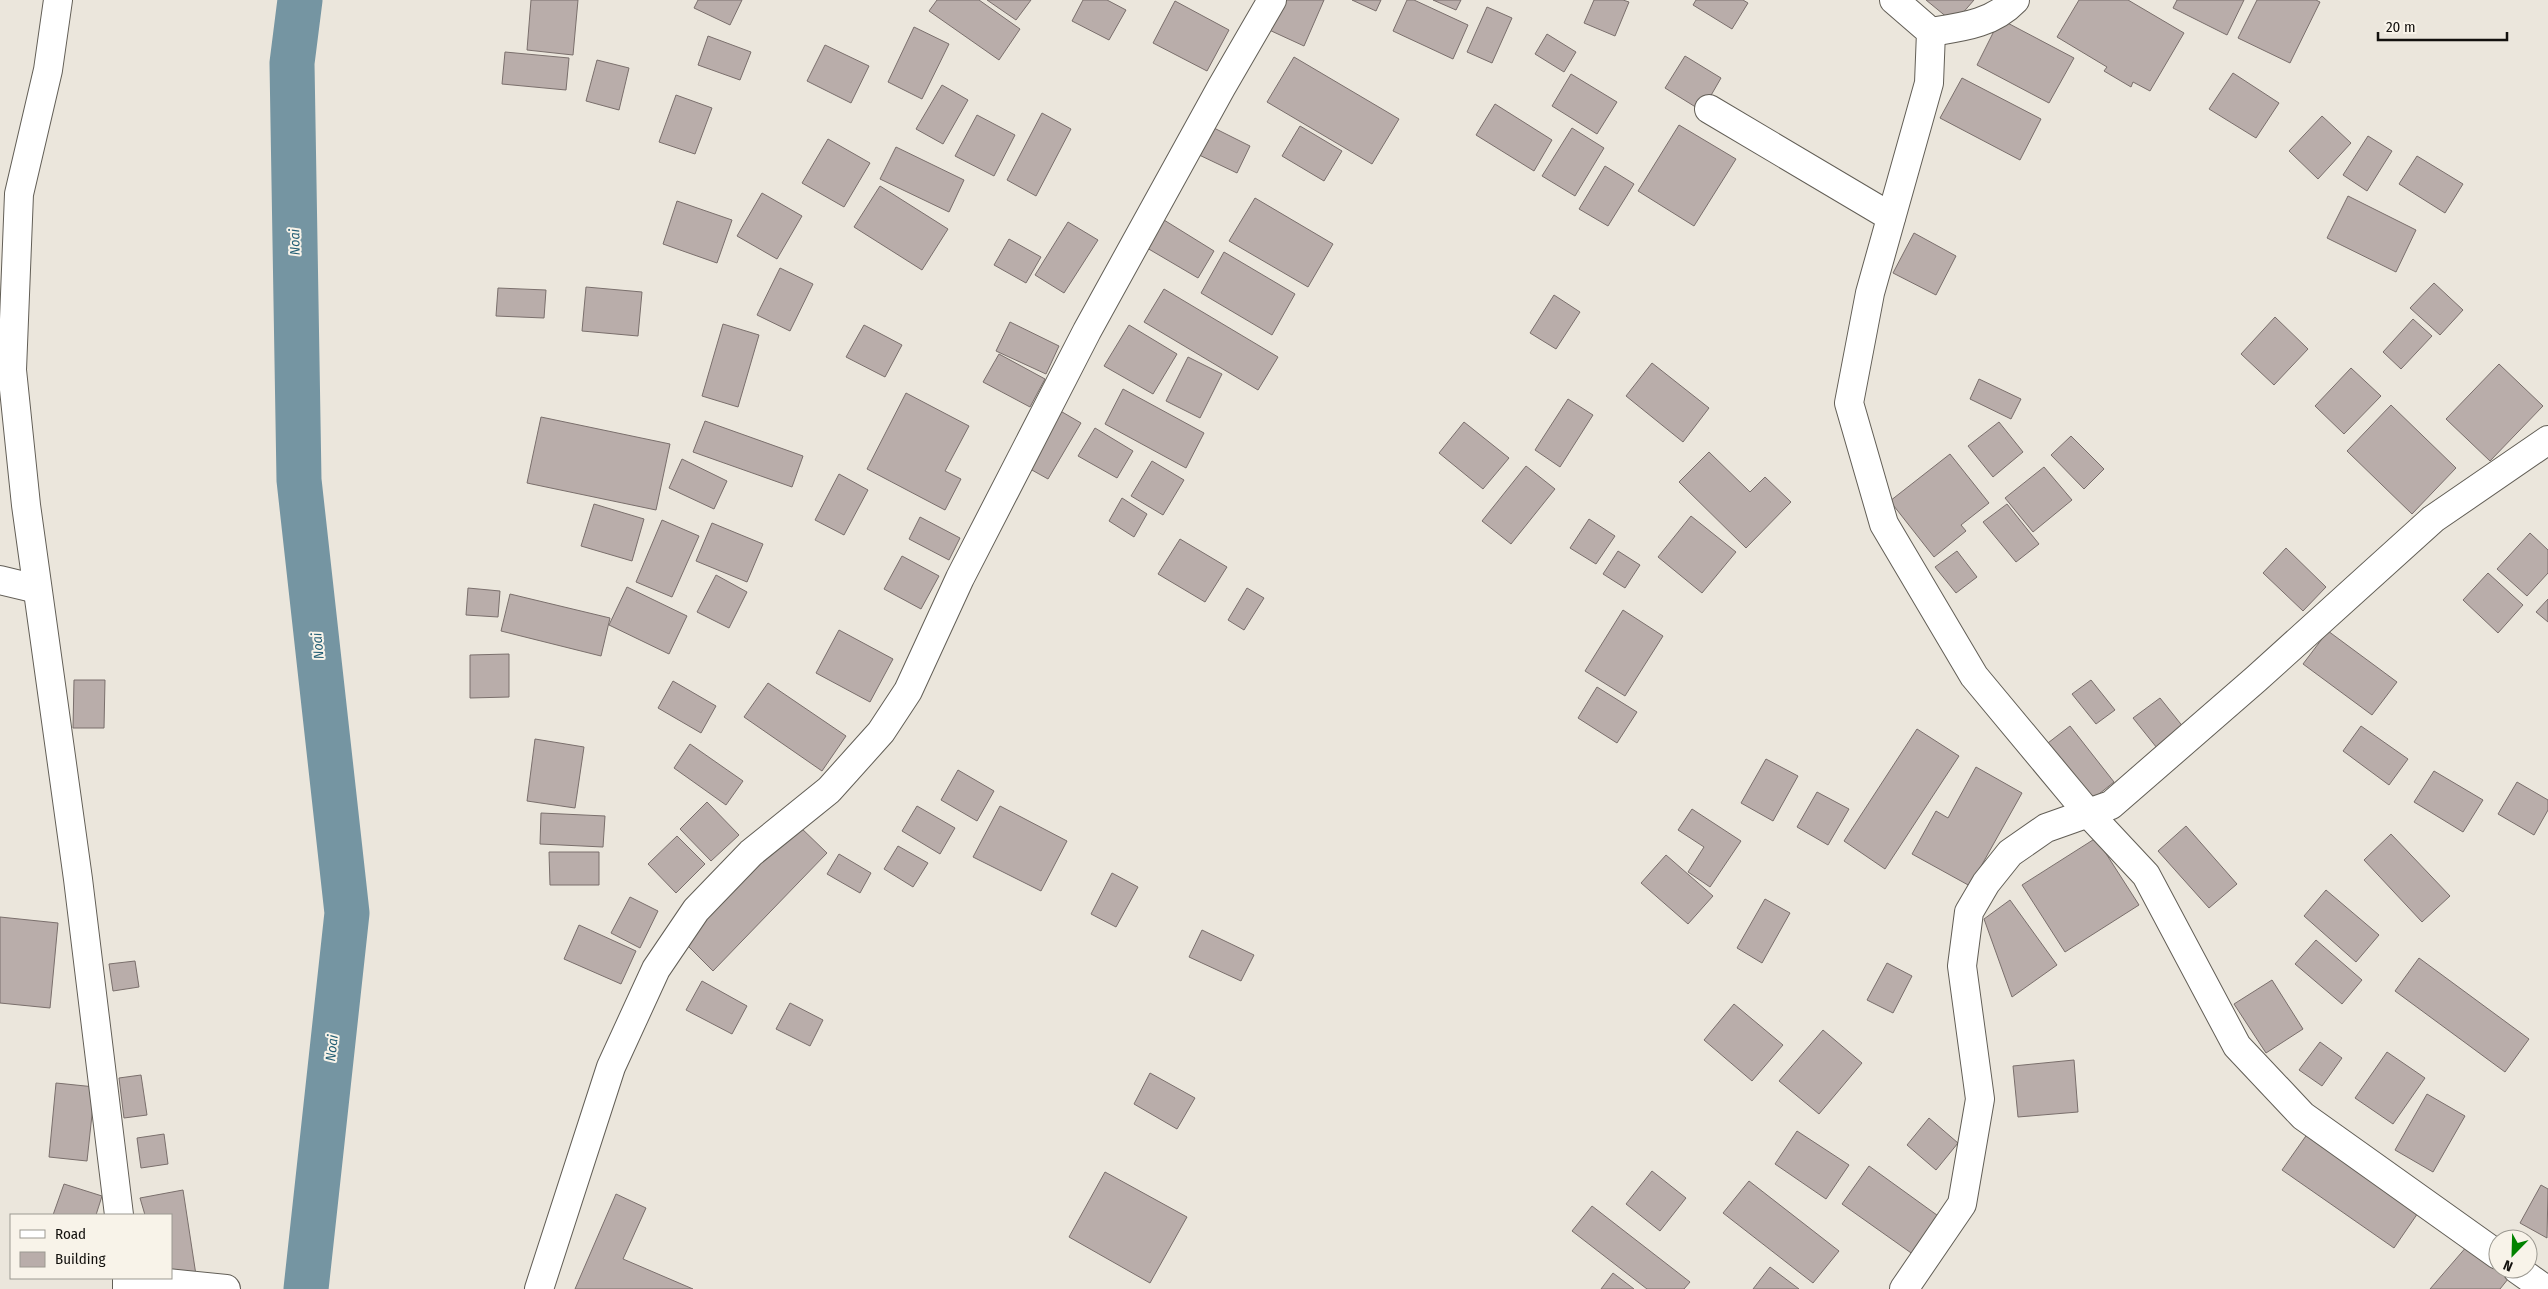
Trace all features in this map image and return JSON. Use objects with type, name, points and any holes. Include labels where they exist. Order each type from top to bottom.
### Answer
[{"type":"street","points":[[58,0],[48,70],[19,194],[12,370],[26,505],[78,879],[119,1214]]},
{"type":"street","points":[[538,1289],[611,1067],[656,969],[696,910],[751,854],[829,790],[881,732],[908,691],[960,578],[1086,331],[1220,88],[1272,0]]},
{"type":"street","points":[[1894,0],[1931,32],[1976,25],[2006,9],[2015,0]]},
{"type":"street","points":[[1931,32],[1929,83],[1870,293],[1849,403],[1884,524],[1974,676],[2088,812],[2146,875],[2237,1046],[2303,1116],[2488,1248]]},
{"type":"street","points":[[1708,109],[1891,217]]},
{"type":"street","points":[[1904,1289],[1962,1204],[1980,1099],[1962,966],[1969,912],[1986,883],[2010,853],[2046,828],[2111,805],[2256,679],[2433,519],[2548,440]]},
{"type":"street","points":[[0,580],[38,589]]},
{"type":"street","points":[[2532,1279],[2545,1289]]},
{"type":"street","points":[[127,1282],[226,1289]]},
{"type":"building","points":[[531,0],[578,0],[573,55],[527,50]]},
{"type":"building","points":[[698,0],[742,0],[730,25],[694,8]]},
{"type":"building","points":[[937,0],[979,0],[1020,29],[999,60],[929,11]]},
{"type":"building","points":[[987,0],[1031,0],[1016,20]]},
{"type":"building","points":[[1083,0],[1107,0],[1126,10],[1109,40],[1072,21]]},
{"type":"building","points":[[1279,0],[1324,0],[1304,46],[1267,29]]},
{"type":"building","points":[[1352,0],[1381,0],[1376,11]]},
{"type":"building","points":[[1407,0],[1414,0],[1468,25],[1453,59],[1393,31]]},
{"type":"building","points":[[1433,0],[1461,0],[1456,10]]},
{"type":"building","points":[[1594,0],[1623,0],[1629,2],[1615,36],[1584,23]]},
{"type":"building","points":[[1696,0],[1743,0],[1748,3],[1732,29],[1693,5]]},
{"type":"building","points":[[1926,0],[1974,0],[1954,23]]},
{"type":"building","points":[[2079,0],[2128,0],[2184,33],[2150,91],[2133,82],[2131,87],[2104,71],[2107,67],[2057,37]]},
{"type":"building","points":[[2177,0],[2244,0],[2227,35],[2173,8]]},
{"type":"building","points":[[2257,0],[2316,0],[2320,2],[2290,63],[2238,38]]},
{"type":"building","points":[[1175,1],[1229,30],[1207,71],[1153,43]]},
{"type":"building","points":[[1487,7],[1512,18],[1492,63],[1467,52]]},
{"type":"building","points":[[2000,19],[2074,58],[2049,103],[1977,65]]},
{"type":"building","points":[[914,27],[949,44],[922,99],[888,82]]},
{"type":"building","points":[[1547,34],[1576,52],[1564,72],[1535,54]]},
{"type":"building","points":[[708,36],[751,52],[740,80],[698,65]]},
{"type":"building","points":[[825,45],[869,66],[851,103],[807,81]]},
{"type":"building","points":[[505,52],[569,58],[566,90],[502,84]]},
{"type":"building","points":[[1685,56],[1721,78],[1702,111],[1665,88]]},
{"type":"building","points":[[1294,57],[1399,119],[1372,164],[1267,102]]},
{"type":"building","points":[[597,60],[629,68],[619,110],[586,101]]},
{"type":"building","points":[[2233,73],[2279,103],[2256,138],[2209,109]]},
{"type":"building","points":[[1571,74],[1617,102],[1597,134],[1552,106]]},
{"type":"building","points":[[1962,78],[2041,119],[2020,160],[1940,118]]},
{"type":"building","points":[[942,85],[968,100],[943,144],[916,129]]},
{"type":"building","points":[[676,95],[712,108],[695,154],[659,142]]},
{"type":"building","points":[[1495,104],[1552,140],[1534,171],[1476,135]]},
{"type":"building","points":[[1042,113],[1071,129],[1036,196],[1007,180]]},
{"type":"building","points":[[977,115],[1015,135],[994,176],[955,156]]},
{"type":"building","points":[[2322,116],[2351,143],[2318,179],[2289,151]]},
{"type":"building","points":[[1208,125],[1250,146],[1237,173],[1195,153]]},
{"type":"building","points":[[1679,125],[1736,159],[1694,226],[1638,191]]},
{"type":"building","points":[[1300,126],[1342,151],[1324,181],[1282,156]]},
{"type":"building","points":[[1572,128],[1604,148],[1575,196],[1542,176]]},
{"type":"building","points":[[2368,136],[2392,151],[2367,191],[2343,175]]},
{"type":"building","points":[[828,139],[870,163],[844,207],[802,183]]},
{"type":"building","points":[[896,147],[964,180],[949,212],[880,179]]},
{"type":"building","points":[[2417,156],[2463,184],[2445,213],[2399,184]]},
{"type":"building","points":[[1605,166],[1634,184],[1608,226],[1579,209]]},
{"type":"building","points":[[880,186],[948,229],[922,270],[854,227]]},
{"type":"building","points":[[762,193],[802,216],[777,259],[737,236]]},
{"type":"building","points":[[2348,196],[2416,230],[2396,272],[2327,238]]},
{"type":"building","points":[[1255,198],[1333,244],[1308,287],[1229,241]]},
{"type":"building","points":[[677,201],[732,220],[717,263],[663,244]]},
{"type":"building","points":[[1164,220],[1214,251],[1198,278],[1147,248]]},
{"type":"building","points":[[1068,222],[1098,240],[1064,293],[1035,275]]},
{"type":"building","points":[[1914,233],[1956,256],[1936,295],[1893,273]]},
{"type":"building","points":[[1009,239],[1041,257],[1026,283],[994,265]]},
{"type":"building","points":[[1224,252],[1295,294],[1272,335],[1201,293]]},
{"type":"building","points":[[780,268],[813,284],[790,331],[757,315]]},
{"type":"building","points":[[2434,283],[2463,310],[2440,335],[2410,308]]},
{"type":"building","points":[[586,287],[642,292],[638,336],[582,331]]},
{"type":"building","points":[[498,288],[546,290],[544,318],[496,316]]},
{"type":"building","points":[[1164,289],[1278,357],[1258,390],[1144,322]]},
{"type":"building","points":[[1554,295],[1580,312],[1556,349],[1530,333]]},
{"type":"building","points":[[2275,317],[2308,349],[2274,385],[2241,354]]},
{"type":"building","points":[[2413,319],[2432,336],[2401,369],[2383,352]]},
{"type":"building","points":[[1010,322],[1059,346],[1046,374],[996,351]]},
{"type":"building","points":[[723,324],[759,335],[738,407],[702,396]]},
{"type":"building","points":[[864,325],[902,345],[885,377],[846,357]]},
{"type":"building","points":[[1129,325],[1177,354],[1153,394],[1104,366]]},
{"type":"building","points":[[999,354],[1045,379],[1030,407],[983,382]]},
{"type":"building","points":[[1188,357],[1222,374],[1200,418],[1166,401]]},
{"type":"building","points":[[1652,363],[1709,408],[1683,442],[1626,396]]},
{"type":"building","points":[[2499,364],[2543,406],[2490,461],[2446,419]]},
{"type":"building","points":[[2351,368],[2381,396],[2344,434],[2315,406]]},
{"type":"building","points":[[1979,379],[2021,399],[2011,419],[1970,399]]},
{"type":"building","points":[[1123,389],[1204,433],[1186,468],[1105,424]]},
{"type":"building","points":[[906,393],[969,426],[945,471],[961,479],[945,510],[867,469]]},
{"type":"building","points":[[1568,399],[1593,415],[1560,467],[1535,450]]},
{"type":"building","points":[[2391,405],[2456,468],[2412,514],[2347,451]]},
{"type":"building","points":[[1057,409],[1081,423],[1048,479],[1023,465]]},
{"type":"building","points":[[541,417],[670,444],[656,510],[527,483]]},
{"type":"building","points":[[705,421],[803,456],[792,487],[693,452]]},
{"type":"building","points":[[1464,422],[1509,458],[1483,489],[1439,453]]},
{"type":"building","points":[[1999,422],[2023,452],[1993,477],[1968,446]]},
{"type":"building","points":[[1095,428],[1133,451],[1117,478],[1078,456]]},
{"type":"building","points":[[2071,436],[2104,469],[2084,489],[2051,455]]},
{"type":"building","points":[[1709,452],[1750,492],[1765,477],[1791,502],[1746,548],[1679,482]]},
{"type":"building","points":[[1950,454],[1989,503],[1961,525],[1966,531],[1934,557],[1890,501]]},
{"type":"building","points":[[682,459],[727,481],[714,509],[669,488]]},
{"type":"building","points":[[1152,461],[1184,480],[1163,515],[1131,496]]},
{"type":"building","points":[[1526,466],[1555,489],[1511,544],[1482,521]]},
{"type":"building","points":[[2044,467],[2072,500],[2033,532],[2005,498]]},
{"type":"building","points":[[839,474],[868,490],[844,535],[815,520]]},
{"type":"building","points":[[1122,498],[1147,514],[1134,537],[1109,521]]},
{"type":"building","points":[[594,504],[644,519],[632,561],[581,546]]},
{"type":"building","points":[[2007,504],[2039,544],[2016,562],[1983,522]]},
{"type":"building","points":[[1691,516],[1736,552],[1702,593],[1658,557]]},
{"type":"building","points":[[920,517],[960,538],[949,560],[909,539]]},
{"type":"building","points":[[1589,519],[1615,536],[1596,564],[1570,548]]},
{"type":"building","points":[[662,520],[699,536],[672,597],[636,582]]},
{"type":"building","points":[[712,523],[763,544],[747,582],[696,561]]},
{"type":"building","points":[[2530,533],[2548,550],[2548,573],[2527,596],[2497,569]]},
{"type":"building","points":[[1180,539],[1227,567],[1205,602],[1158,574]]},
{"type":"building","points":[[2286,548],[2326,587],[2303,611],[2263,573]]},
{"type":"building","points":[[1618,551],[1640,565],[1625,588],[1603,574]]},
{"type":"building","points":[[1957,551],[1977,577],[1956,593],[1935,567]]},
{"type":"building","points":[[902,556],[939,576],[921,609],[884,589]]},
{"type":"building","points":[[2488,573],[2523,605],[2498,633],[2463,600]]},
{"type":"building","points":[[716,575],[747,592],[729,628],[697,612]]},
{"type":"building","points":[[627,587],[687,616],[669,654],[609,625]]},
{"type":"building","points":[[468,588],[500,591],[498,617],[466,615]]},
{"type":"building","points":[[1247,588],[1264,598],[1244,630],[1228,620]]},
{"type":"building","points":[[510,594],[610,618],[601,656],[501,631]]},
{"type":"building","points":[[2548,599],[2548,622],[2536,612]]},
{"type":"building","points":[[1623,610],[1663,636],[1625,696],[1585,671]]},
{"type":"building","points":[[839,630],[893,659],[870,702],[816,673]]},
{"type":"building","points":[[2328,631],[2397,682],[2372,715],[2303,664]]},
{"type":"building","points":[[509,654],[509,697],[470,698],[470,655]]},
{"type":"building","points":[[74,680],[105,680],[104,728],[73,728]]},
{"type":"building","points":[[2091,680],[2115,710],[2096,724],[2072,694]]},
{"type":"building","points":[[673,681],[716,706],[701,733],[658,708]]},
{"type":"building","points":[[768,683],[846,736],[822,771],[744,717]]},
{"type":"building","points":[[1597,687],[1637,712],[1617,743],[1578,718]]},
{"type":"building","points":[[2160,698],[2188,733],[2161,753],[2133,718]]},
{"type":"building","points":[[2070,726],[2114,782],[2089,802],[2044,746]]},
{"type":"building","points":[[2361,726],[2408,759],[2389,785],[2343,751]]},
{"type":"building","points":[[1917,729],[1959,756],[1885,869],[1844,841]]},
{"type":"building","points":[[535,739],[584,747],[575,808],[527,801]]},
{"type":"building","points":[[690,744],[743,781],[726,805],[674,768]]},
{"type":"building","points":[[1766,759],[1798,776],[1773,821],[1741,803]]},
{"type":"building","points":[[1976,767],[2022,793],[1970,886],[1912,854],[1936,811],[1948,818]]},
{"type":"building","points":[[958,770],[994,791],[977,821],[941,800]]},
{"type":"building","points":[[2434,771],[2483,800],[2463,832],[2414,802]]},
{"type":"building","points":[[2517,782],[2548,800],[2548,810],[2534,835],[2498,814]]},
{"type":"building","points":[[1817,792],[1849,809],[1828,845],[1797,827]]},
{"type":"building","points":[[707,802],[739,835],[711,861],[680,829]]},
{"type":"building","points":[[917,806],[955,828],[940,854],[902,831]]},
{"type":"building","points":[[1000,806],[1067,841],[1041,891],[973,857]]},
{"type":"building","points":[[1692,809],[1741,841],[1710,887],[1688,872],[1704,847],[1678,830]]},
{"type":"building","points":[[541,813],[605,816],[603,847],[540,844]]},
{"type":"building","points":[[798,825],[827,853],[713,971],[684,942]]},
{"type":"building","points":[[2186,826],[2237,884],[2209,908],[2158,851]]},
{"type":"building","points":[[2391,834],[2450,896],[2422,922],[2364,860]]},
{"type":"building","points":[[677,836],[705,864],[676,893],[648,864]]},
{"type":"building","points":[[2096,838],[2139,905],[2065,952],[2022,885]]},
{"type":"building","points":[[898,846],[928,863],[913,887],[884,869]]},
{"type":"building","points":[[549,852],[599,852],[599,885],[550,885]]},
{"type":"building","points":[[839,854],[871,873],[860,893],[827,874]]},
{"type":"building","points":[[1666,855],[1713,896],[1688,924],[1641,883]]},
{"type":"building","points":[[1112,873],[1138,887],[1116,927],[1091,914]]},
{"type":"building","points":[[2326,890],[2379,935],[2356,962],[2304,916]]},
{"type":"building","points":[[630,897],[658,911],[640,948],[611,933]]},
{"type":"building","points":[[1765,899],[1790,913],[1762,963],[1737,948]]},
{"type":"building","points":[[2010,900],[2057,965],[2012,997],[1984,919]]},
{"type":"building","points":[[0,917],[58,923],[50,1008],[0,1003]]},
{"type":"building","points":[[579,925],[636,951],[621,984],[564,959]]},
{"type":"building","points":[[1202,930],[1254,955],[1241,981],[1189,957]]},
{"type":"building","points":[[2316,940],[2362,980],[2342,1004],[2295,964]]},
{"type":"building","points":[[2419,958],[2529,1039],[2505,1072],[2395,991]]},
{"type":"building","points":[[135,961],[139,987],[113,991],[109,964]]},
{"type":"building","points":[[1887,963],[1912,976],[1893,1013],[1867,1000]]},
{"type":"building","points":[[2272,980],[2303,1029],[2266,1053],[2234,1004]]},
{"type":"building","points":[[702,981],[747,1006],[732,1034],[686,1010]]},
{"type":"building","points":[[790,1003],[823,1020],[810,1046],[776,1029]]},
{"type":"building","points":[[1734,1004],[1783,1045],[1752,1081],[1704,1040]]},
{"type":"building","points":[[1823,1030],[1862,1063],[1819,1114],[1779,1081]]},
{"type":"building","points":[[2320,1042],[2342,1058],[2322,1086],[2299,1070]]},
{"type":"building","points":[[2387,1052],[2425,1078],[2393,1124],[2355,1098]]},
{"type":"building","points":[[2074,1060],[2078,1112],[2018,1117],[2013,1066]]},
{"type":"building","points":[[1150,1073],[1195,1098],[1177,1129],[1134,1104]]},
{"type":"building","points":[[141,1075],[147,1115],[124,1118],[119,1078]]},
{"type":"building","points":[[56,1083],[95,1087],[87,1161],[49,1157]]},
{"type":"building","points":[[2427,1094],[2465,1116],[2433,1172],[2395,1150]]},
{"type":"building","points":[[1929,1118],[1958,1143],[1936,1170],[1907,1145]]},
{"type":"building","points":[[1797,1131],[1849,1165],[1826,1199],[1775,1164]]},
{"type":"building","points":[[2308,1133],[2420,1210],[2394,1248],[2282,1170]]},
{"type":"building","points":[[164,1134],[168,1164],[141,1168],[137,1138]]},
{"type":"building","points":[[1869,1166],[1941,1218],[1914,1255],[1842,1204]]},
{"type":"building","points":[[1652,1171],[1686,1198],[1660,1231],[1626,1204]]},
{"type":"building","points":[[1105,1172],[1187,1217],[1150,1283],[1069,1237]]},
{"type":"building","points":[[1749,1181],[1839,1251],[1813,1283],[1723,1213]]},
{"type":"building","points":[[64,1184],[102,1196],[96,1214],[53,1214]]},
{"type":"building","points":[[2541,1185],[2548,1189],[2547,1238],[2538,1233],[2538,1229],[2531,1229],[2520,1223]]},
{"type":"building","points":[[183,1190],[196,1275],[172,1272],[172,1214],[145,1214],[140,1198]]},
{"type":"building","points":[[616,1194],[646,1208],[623,1259],[693,1289],[575,1289]]},
{"type":"building","points":[[1592,1206],[1690,1282],[1684,1289],[1647,1289],[1572,1231]]},
{"type":"building","points":[[2468,1245],[2488,1262],[2488,1279],[2508,1279],[2500,1289],[2430,1289]]},
{"type":"building","points":[[1770,1267],[1799,1289],[1753,1289]]},
{"type":"building","points":[[1613,1273],[1634,1289],[1601,1289]]},
{"type":"waterway","name":"Noai","points":[[300,0],[292,63],[299,480],[347,913],[306,1289]]}]
